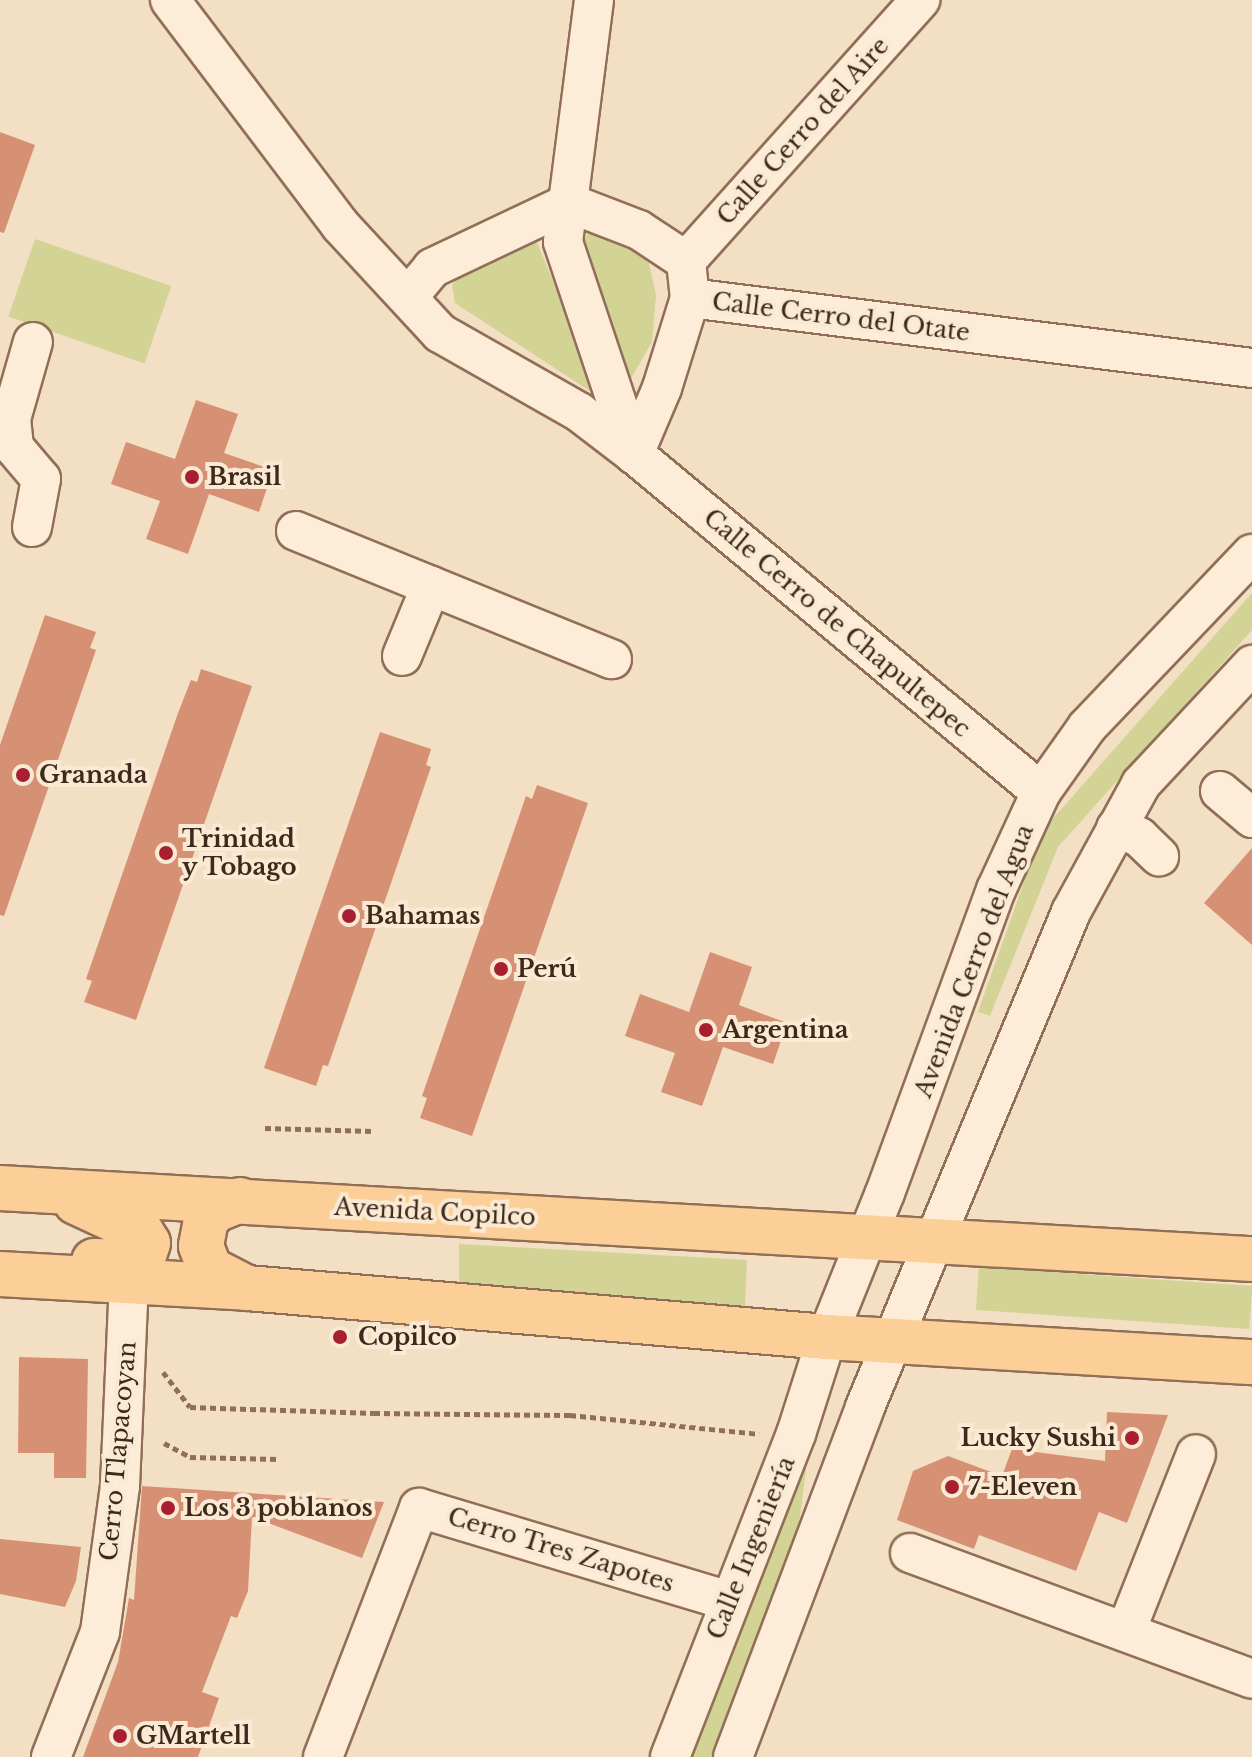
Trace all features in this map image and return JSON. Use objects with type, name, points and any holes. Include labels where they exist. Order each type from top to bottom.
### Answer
[{"type":"main road","name":"Avenida Copilco","points":[[0,1188],[1252,1259]]},
{"type":"main road","points":[[0,1267],[35,1262],[135,1262],[143,1258],[148,1243],[141,1232],[59,1192]]},
{"type":"main road","points":[[240,1200],[215,1210],[201,1233],[201,1246],[210,1269],[247,1288]]},
{"type":"main road","points":[[0,1274],[247,1288],[827,1337],[1252,1362]]},
{"type":"street","name":"Calle Cerro de Chapultepec","points":[[170,0],[341,226],[440,333],[579,412],[634,454],[1041,792]]},
{"type":"street","points":[[594,0],[563,242],[634,454]]},
{"type":"street","name":"Calle Cerro del Aire","points":[[688,279],[920,0]]},
{"type":"street","points":[[408,297],[432,268],[569,203]]},
{"type":"street","name":"Calle Cerro del Otate","points":[[569,203],[639,230],[688,279],[1252,368]]},
{"type":"street","points":[[634,454],[662,388],[688,279]]},
{"type":"street","points":[[32,527],[41,479],[14,447],[11,419],[33,342]]},
{"type":"street","points":[[296,531],[612,659]]},
{"type":"street","name":"Avenida Cerro del Agua","points":[[827,1337],[869,1236],[996,890],[1041,792],[1087,727],[1252,554]]},
{"type":"street","points":[[402,656],[431,586]]},
{"type":"street","points":[[733,1757],[893,1340],[1071,912],[1141,784],[1252,665]]},
{"type":"street","points":[[1220,791],[1252,818]]},
{"type":"street","points":[[1116,828],[1139,837],[1159,856]]},
{"type":"street","name":"Cerro Tlapacoyan","points":[[51,1757],[100,1632],[120,1486],[129,1280]]},
{"type":"street","name":"Calle Ingeniería","points":[[670,1757],[729,1601],[777,1434],[827,1337]]},
{"type":"street","points":[[777,1434],[818,1433],[828,1437],[847,1460]]},
{"type":"street","points":[[1126,1631],[1196,1454]]},
{"type":"street","name":"Cerro Tres Zapotes","points":[[323,1757],[419,1508],[729,1601]]},
{"type":"street","points":[[910,1553],[1252,1679]]},
{"type":"path","points":[[265,1128],[373,1131]]},
{"type":"path","points":[[128,1327],[190,1407],[570,1415],[777,1434]]},
{"type":"path","points":[[164,1443],[190,1457],[279,1459]]},
{"type":"green space","points":[[592,228],[621,235],[648,260],[656,295],[652,342],[630,380],[599,334],[579,246]]},
{"type":"green space","points":[[35,239],[171,286],[144,363],[8,317]]},
{"type":"green space","points":[[536,240],[602,399],[455,303],[452,285],[468,261]]},
{"type":"green space","points":[[1252,593],[1252,630],[1058,847],[990,1016],[978,1012],[1042,831]]},
{"type":"green space","points":[[459,1244],[747,1260],[745,1309],[459,1283]]},
{"type":"green space","points":[[979,1267],[1252,1286],[1249,1329],[976,1310]]},
{"type":"green space","points":[[808,1453],[798,1532],[710,1757],[689,1757]]},
{"type":"building","points":[[0,132],[35,145],[4,233],[0,232]]},
{"type":"building","name":"Brasil","points":[[196,400],[238,414],[224,453],[273,470],[259,512],[209,494],[188,554],[146,539],[160,501],[111,484],[126,442],[175,459]]},
{"type":"building","name":"Granada","points":[[45,615],[96,632],[90,648],[96,650],[4,916],[0,915],[0,745]]},
{"type":"building","name":"Trinidad y Tobago","points":[[201,669],[252,686],[136,1020],[84,1002],[92,981],[86,979],[178,713],[191,680],[197,682]]},
{"type":"building","name":"Bahamas","points":[[380,732],[431,749],[426,765],[431,767],[328,1066],[323,1065],[316,1086],[264,1068]]},
{"type":"building","name":"Perú","points":[[537,785],[588,803],[472,1136],[420,1118],[427,1098],[422,1096],[526,796],[532,799]]},
{"type":"building","points":[[1252,848],[1252,945],[1204,903]]},
{"type":"building","name":"Argentina","points":[[710,952],[752,967],[739,1005],[787,1023],[773,1064],[723,1047],[702,1106],[661,1092],[675,1053],[625,1036],[640,994],[689,1012]]},
{"type":"building","points":[[19,1357],[88,1359],[86,1478],[54,1478],[54,1453],[18,1453]]},
{"type":"building","points":[[1107,1412],[1168,1415],[1127,1523],[1099,1512],[1076,1571],[979,1535],[974,1549],[897,1520],[913,1471],[948,1456],[1002,1476],[1012,1449],[1105,1461]]},
{"type":"building","points":[[142,1486],[384,1502],[362,1558],[252,1517],[248,1591],[237,1618],[231,1616],[202,1692],[219,1698],[198,1757],[83,1757],[118,1662],[129,1598],[134,1600]]},
{"type":"building","points":[[0,1539],[81,1547],[76,1581],[65,1607],[0,1594]]},
{"type":"place","name":"Brasil","points":[[192,477]]},
{"type":"place","name":"Granada","points":[[23,775]]},
{"type":"place","name":"Trinidad y Tobago","points":[[166,853]]},
{"type":"place","name":"Bahamas","points":[[349,916]]},
{"type":"place","name":"Perú","points":[[501,969]]},
{"type":"place","name":"Argentina","points":[[706,1030]]},
{"type":"place","name":"Copilco","points":[[340,1337]]},
{"type":"place","name":"Lucky Sushi","points":[[1132,1438]]},
{"type":"place","name":"7-Eleven","points":[[952,1487]]},
{"type":"place","name":"Los 3 poblanos","points":[[168,1508]]},
{"type":"place","name":"GMartell","points":[[120,1736]]}]
